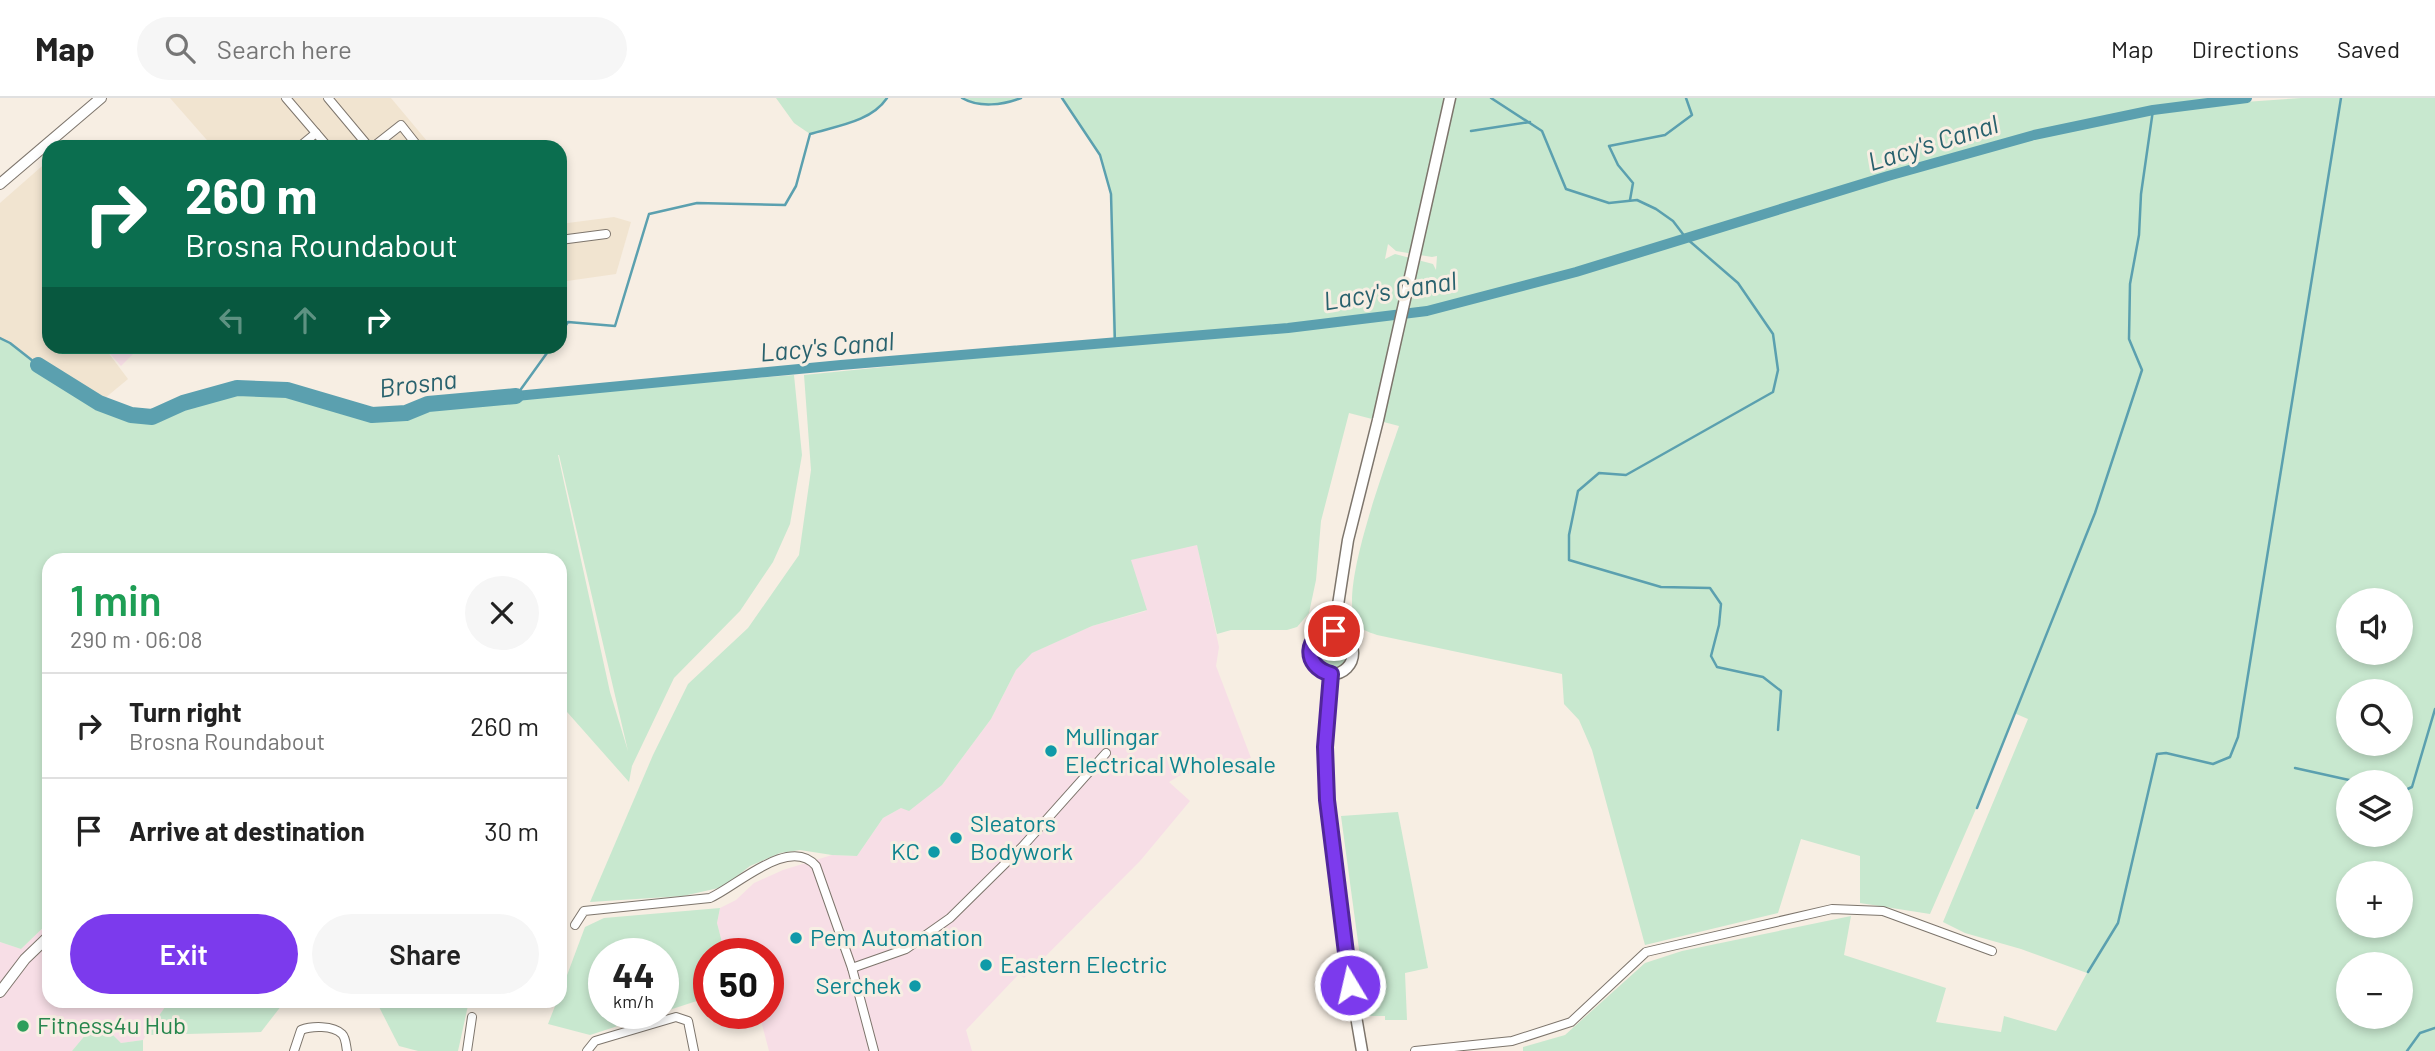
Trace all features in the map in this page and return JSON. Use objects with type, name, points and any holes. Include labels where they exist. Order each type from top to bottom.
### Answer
[{"type":"main road","points":[[1334,631],[1348,540],[1378,420],[1450,98]]},
{"type":"main road","points":[[1334,631],[1346,636],[1354,653],[1344,671],[1331,674],[1318,670],[1310,652],[1315,639],[1334,631]]},
{"type":"main road","points":[[1331,674],[1325,747],[1327,800],[1347,963],[1362,1051]]},
{"type":"street","points":[[52,140],[101,98]]},
{"type":"street","points":[[328,98],[365,140]]},
{"type":"street","points":[[290,99],[322,140]]},
{"type":"street","points":[[381,140],[401,125],[413,140]]},
{"type":"street","points":[[308,140],[316,133]]},
{"type":"street","points":[[0,184],[42,148]]},
{"type":"street","points":[[567,239],[606,233]]},
{"type":"street","points":[[852,968],[906,949],[950,918],[1023,846],[1105,752]]},
{"type":"street","points":[[575,925],[584,911],[710,898],[728,890],[776,859],[797,855],[810,859],[816,866],[852,968],[874,1051]]},
{"type":"street","points":[[1415,1051],[1512,1041],[1571,1022],[1646,952],[1832,909],[1883,911],[1992,951]]},
{"type":"street","points":[[0,992],[25,959],[42,943]]},
{"type":"street","points":[[467,1051],[472,1017]]},
{"type":"street","points":[[587,1051],[595,1041],[676,1017],[688,1021],[694,1051]]},
{"type":"street","points":[[294,1051],[301,1030],[305,1028],[326,1028],[340,1032],[347,1051]]},
{"type":"shaded area","points":[[170,98],[391,98],[426,140],[207,140]]},
{"type":"shaded area","points":[[42,166],[42,354],[109,354],[128,379],[99,403],[0,338],[0,203]]},
{"type":"shaded area","points":[[614,217],[631,222],[616,274],[567,281],[567,223]]},
{"type":"shaded area","points":[[110,354],[133,354],[121,366]]},
{"type":"shaded area","points":[[1197,544],[1219,647],[1216,666],[1251,758],[1179,776],[1169,782],[1190,801],[1140,861],[1024,978],[1019,974],[966,1030],[972,1051],[769,1051],[763,1029],[784,1029],[784,938],[721,938],[717,923],[720,908],[736,900],[754,883],[783,870],[832,855],[857,856],[883,818],[942,785],[991,719],[1016,670],[1029,654],[1092,626],[1146,611],[1130,560]]},
{"type":"shaded area","points":[[42,929],[42,1008],[164,1008],[143,1040],[121,1043],[107,1029],[87,1033],[72,1051],[0,1051],[0,942],[21,949]]},
{"type":"green space","points":[[776,98],[887,98],[872,113],[862,118],[810,134],[794,123]]},
{"type":"green space","points":[[962,98],[1021,98],[991,104]]},
{"type":"green space","points":[[1062,98],[2247,98],[2201,105],[2301,98],[2435,98],[2435,1051],[1523,1051],[1523,1047],[1565,1035],[1645,963],[1682,951],[1851,916],[1844,955],[1946,988],[1936,1022],[2001,1032],[2004,1016],[2056,1031],[2087,973],[2021,949],[1965,933],[1943,922],[2028,719],[2014,713],[1930,914],[1860,903],[1860,856],[1801,839],[1778,913],[1645,945],[1592,750],[1579,720],[1564,704],[1562,674],[1377,635],[1361,628],[1355,621],[1352,604],[1359,554],[1375,495],[1399,426],[1349,413],[1321,521],[1316,580],[1309,613],[1297,627],[1287,630],[1231,630],[1217,634],[1197,545],[1131,560],[1147,610],[1092,626],[1032,653],[1016,670],[991,719],[942,785],[909,811],[901,808],[883,818],[857,856],[800,850],[780,853],[750,866],[723,887],[683,896],[590,902],[653,755],[688,684],[748,628],[799,555],[811,470],[804,375],[1113,344],[1111,194],[1100,155]],"holes":[[[1388,244],[1396,251],[1437,256],[1436,270],[1433,264],[1395,254],[1385,259]]]},
{"type":"green space","points":[[0,338],[99,403],[131,415],[152,417],[183,403],[237,388],[287,390],[372,415],[406,413],[428,404],[794,375],[802,455],[790,524],[773,562],[740,611],[674,678],[632,766],[629,782],[567,712],[567,553],[42,553],[42,929],[21,949],[0,942]],"holes":[[[558,455],[559,455],[628,751],[610,692]]]},
{"type":"green space","points":[[1333,638],[1339,639],[1347,647],[1347,659],[1339,667],[1333,668],[1327,667],[1319,659],[1318,653],[1319,647],[1327,639]]},
{"type":"green space","points":[[1398,812],[1428,968],[1405,973],[1407,1020],[1385,1020],[1385,1016],[1368,1016],[1341,816]]},
{"type":"green space","points":[[720,908],[717,923],[721,938],[693,938],[693,1002],[679,1007],[679,938],[588,938],[588,1029],[609,1029],[590,1035],[548,1024],[554,1008],[567,1008],[567,975],[585,927],[604,918]]},
{"type":"green space","points":[[164,1008],[280,1008],[261,1032],[146,1035]]},
{"type":"green space","points":[[380,1008],[467,1008],[458,1051],[418,1051],[399,1046]]},
{"type":"green space","points":[[96,1028],[107,1029],[121,1043],[143,1040],[143,1051],[72,1051],[87,1033]]},
{"type":"waterway","name":"Brosna","points":[[567,324],[615,326],[649,214],[697,203],[785,205],[796,186],[810,134],[862,118],[872,113],[887,98]]},
{"type":"waterway","name":"Brosna","points":[[962,98],[991,104],[1021,98]]},
{"type":"waterway","points":[[1062,98],[1100,155],[1111,194],[1115,344]]},
{"type":"waterway","points":[[1491,98],[1542,131],[1566,189],[1609,203],[1637,200],[1673,221],[1686,238],[1738,283],[1773,334],[1778,370],[1773,392],[1626,475],[1599,473],[1578,491],[1569,535],[1569,560],[1661,587],[1710,588],[1721,604],[1711,656],[1717,667],[1763,677],[1781,691],[1778,730]]},
{"type":"waterway","name":"Brosna","points":[[1630,200],[1633,183],[1618,165],[1609,146],[1665,135],[1692,115],[1686,98]]},
{"type":"waterway","name":"Lacy's Canal","points":[[516,396],[841,365],[1288,328],[1427,311],[1576,272],[1888,176],[2034,135],[2153,110],[2247,98]]},
{"type":"waterway","points":[[2088,972],[2118,923],[2157,754],[2166,753],[2213,764],[2230,757],[2238,737],[2341,98]]},
{"type":"waterway","points":[[1977,808],[2095,513],[2142,370],[2129,339],[2130,284],[2139,235],[2141,194],[2153,110]]},
{"type":"waterway","points":[[1471,131],[1530,122]]},
{"type":"waterway","name":"Brosna","points":[[0,338],[38,365]]},
{"type":"waterway","name":"Brosna","points":[[516,396],[546,354]]},
{"type":"waterway","name":"Brosna","points":[[38,365],[99,403],[131,415],[152,417],[183,403],[237,388],[287,390],[372,415],[406,413],[428,404],[516,396]]},
{"type":"waterway","points":[[2413,784],[2435,709]]},
{"type":"waterway","points":[[2295,768],[2336,777]]},
{"type":"waterway","points":[[2407,1051],[2420,1033],[2435,1028]]},
{"type":"place","name":"Mullingar Electrical Wholesale","points":[[1051,751]]},
{"type":"place","name":"Sleators Bodywork","points":[[956,838]]},
{"type":"place","name":"KC","points":[[934,852]]},
{"type":"place","name":"Pem Automation","points":[[796,938]]},
{"type":"place","name":"Eastern Electric","points":[[986,965]]},
{"type":"place","name":"Serchek","points":[[915,986]]},
{"type":"place","name":"Fitness4u Hub","points":[[23,1026]]},
{"type":"route","points":[[1334,631],[1321,634],[1315,639],[1310,652],[1318,670],[1331,674],[1325,747],[1327,800],[1350,985]]}]
